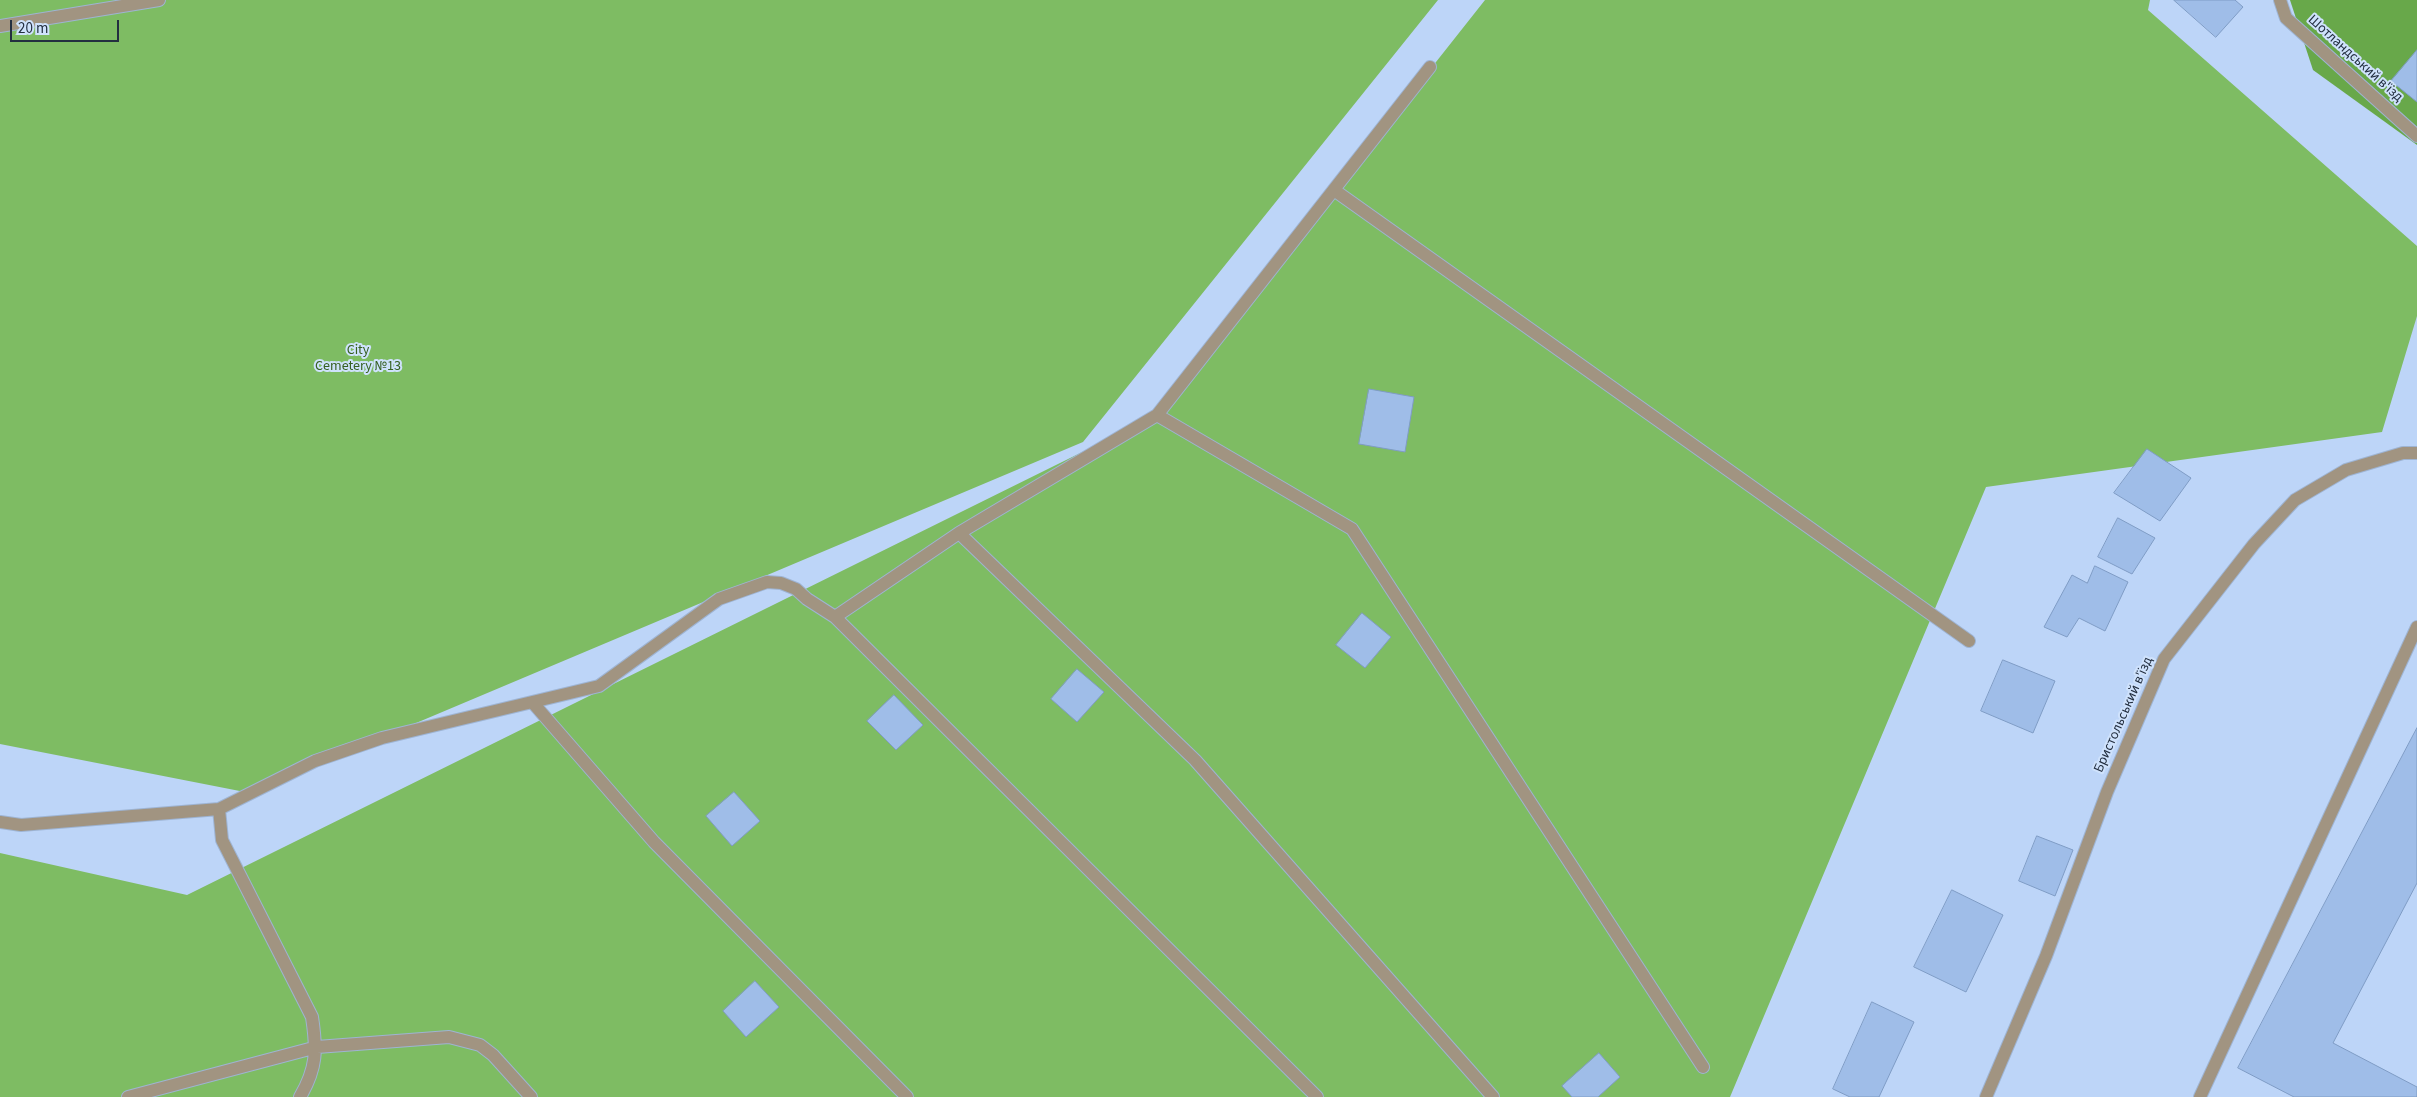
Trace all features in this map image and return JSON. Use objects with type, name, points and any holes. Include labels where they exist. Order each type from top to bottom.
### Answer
[{"type":"street","points":[[0,26],[159,0]]},
{"type":"street","name":"Шотландський в'їзд","points":[[2280,0],[2286,18],[2417,136]]},
{"type":"street","points":[[835,617],[959,533],[1157,415],[1430,67]]},
{"type":"street","points":[[1334,190],[1970,641]]},
{"type":"street","points":[[1157,415],[1352,529],[1703,1067]]},
{"type":"street","name":"Бристольський в'їзд","points":[[1986,1097],[2046,956],[2107,792],[2164,659],[2254,544],[2295,500],[2346,470],[2403,453],[2417,453]]},
{"type":"street","points":[[959,533],[1195,760],[1492,1097]]},
{"type":"street","points":[[0,822],[21,825],[219,810],[315,761],[382,738],[599,686],[719,599],[767,582],[782,583],[796,589],[807,599],[835,617],[1317,1097]]},
{"type":"street","points":[[2200,1097],[2417,627]]},
{"type":"street","points":[[533,703],[654,842],[906,1097]]},
{"type":"street","points":[[219,810],[222,840],[312,1017],[317,1047],[312,1077],[300,1097]]},
{"type":"street","points":[[128,1097],[317,1047],[433,1040],[449,1037],[465,1039],[480,1045],[493,1055],[531,1097]]},
{"type":"green space","name":"City Cemetery №13","points":[[0,0],[1438,0],[1083,442],[250,793],[0,744]]},
{"type":"green space","points":[[1485,0],[2150,0],[2148,10],[2417,246],[2417,316],[2382,432],[1986,487],[1730,1097],[0,1097],[0,853],[187,895],[1157,415]]},
{"type":"green space","points":[[2290,0],[2417,0],[2417,145],[2313,70]]},
{"type":"building","points":[[2174,0],[2235,0],[2243,7],[2216,37]]},
{"type":"building","points":[[2417,50],[2417,102],[2391,81]]},
{"type":"building","points":[[1369,389],[1414,397],[1405,452],[1359,444]]},
{"type":"building","points":[[2147,449],[2191,478],[2160,521],[2114,493]]},
{"type":"building","points":[[2118,518],[2155,538],[2132,574],[2098,557]]},
{"type":"building","points":[[2095,566],[2128,582],[2105,631],[2079,618],[2067,637],[2044,627],[2072,575],[2087,583]]},
{"type":"building","points":[[1362,613],[1391,637],[1365,668],[1336,645]]},
{"type":"building","points":[[2003,660],[2055,681],[2033,733],[1981,711]]},
{"type":"building","points":[[1077,669],[1104,692],[1077,722],[1051,699]]},
{"type":"building","points":[[894,695],[923,725],[896,750],[867,721]]},
{"type":"building","points":[[2417,728],[2417,883],[2333,1043],[2417,1087],[2417,1097],[2294,1097],[2238,1068]]},
{"type":"building","points":[[734,792],[760,821],[732,846],[706,816]]},
{"type":"building","points":[[2037,836],[2073,850],[2055,896],[2019,881]]},
{"type":"building","points":[[1952,890],[2003,915],[1966,992],[1914,967]]},
{"type":"building","points":[[755,981],[779,1007],[746,1037],[723,1011]]},
{"type":"building","points":[[1872,1002],[1914,1022],[1879,1097],[1850,1097],[1833,1089]]},
{"type":"building","points":[[1599,1053],[1620,1077],[1598,1097],[1572,1097],[1562,1086]]}]
